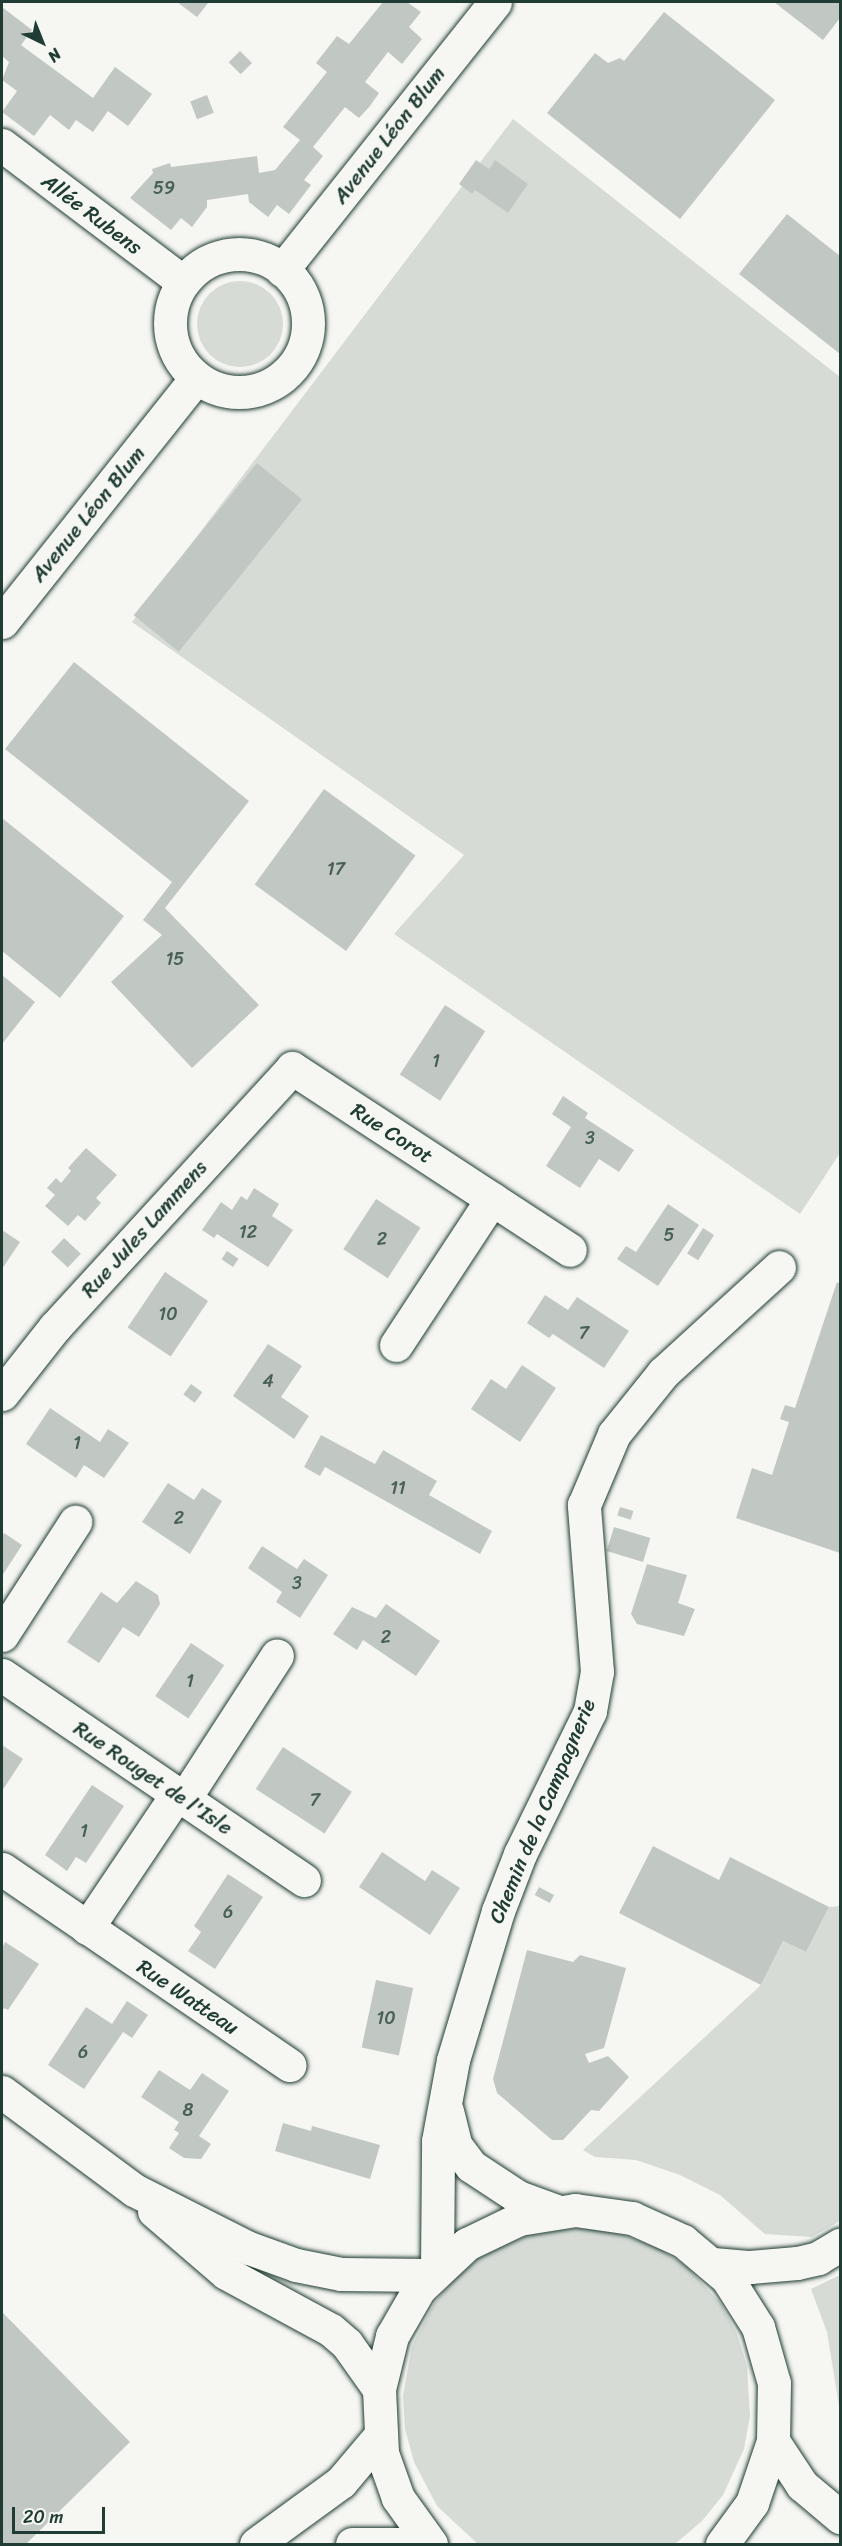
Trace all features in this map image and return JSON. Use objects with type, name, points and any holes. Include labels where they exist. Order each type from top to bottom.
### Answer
[{"type":"main road","name":"Avenue Léon Blum","points":[[282,270],[495,2]]},
{"type":"main road","name":"Allée Rubens","points":[[2,145],[183,282]]},
{"type":"main road","points":[[231,255],[258,257],[282,270],[300,290],[308,315],[305,342],[293,366],[273,384],[247,392],[221,390],[196,378],[179,358],[170,333],[172,306],[183,282],[204,264],[231,255]]},
{"type":"main road","name":"Avenue Léon Blum","points":[[2,622],[196,378]]},
{"type":"main road","name":"Rue Corot","points":[[292,1068],[570,1250]]},
{"type":"main road","name":"Rue Jules Lammens","points":[[2,1394],[55,1327],[292,1068]]},
{"type":"main road","points":[[396,1345],[492,1198]]},
{"type":"main road","name":"Chemin de la Campagnerie","points":[[434,2271],[438,2141],[445,2100],[498,1911],[520,1854],[590,1711],[597,1672],[584,1505],[614,1434],[663,1373],[779,1267]]},
{"type":"main road","points":[[2,1635],[75,1522]]},
{"type":"main road","points":[[87,1928],[277,1655]]},
{"type":"main road","name":"Rue Rouget de l'Isle","points":[[2,1675],[304,1880]]},
{"type":"main road","name":"Rue Watteau","points":[[2,1869],[289,2065]]},
{"type":"main road","points":[[2,2092],[134,2190],[184,2240],[220,2269],[340,2337],[379,2389]]},
{"type":"main road","name":"Chemin de la Campagnerie","points":[[445,2100],[451,2134],[471,2166],[518,2197],[556,2211]]},
{"type":"main road","points":[[134,2190],[242,2244],[305,2267],[354,2275],[434,2271]]},
{"type":"main road","points":[[431,2544],[399,2498],[380,2437],[379,2389],[386,2353],[399,2319],[434,2271],[467,2244],[500,2226],[556,2211],[594,2211],[640,2221],[683,2241],[713,2264],[749,2310],[765,2345],[776,2403],[773,2441],[755,2496],[722,2544]]},
{"type":"main road","points":[[713,2264],[750,2267],[797,2264],[818,2258],[840,2245]]},
{"type":"main road","points":[[256,2544],[341,2482],[380,2437]]},
{"type":"main road","points":[[773,2441],[802,2485],[840,2517]]},
{"type":"main road","points":[[352,2544],[415,2544]]},
{"type":"shaded area","points":[[513,119],[840,377],[840,1153],[800,1214],[394,934],[464,855],[132,622]]},
{"type":"shaded area","points":[[240,281],[256,285],[270,294],[279,308],[283,324],[279,340],[270,354],[256,363],[240,367],[224,363],[210,354],[201,340],[197,324],[201,308],[210,294],[224,285]]},
{"type":"shaded area","points":[[840,1906],[840,2221],[812,2237],[765,2234],[720,2195],[680,2175],[636,2160],[595,2157],[583,2150],[761,1985],[783,1941],[806,1952],[829,1907]]},
{"type":"shaded area","points":[[579,2228],[612,2231],[660,2249],[687,2267],[721,2304],[737,2334],[747,2366],[750,2416],[744,2449],[723,2495],[702,2521],[675,2544],[478,2544],[437,2506],[414,2462],[405,2429],[403,2396],[412,2346],[435,2302],[457,2276],[483,2255],[529,2235]]},
{"type":"shaded area","points":[[840,2275],[840,2412],[827,2332],[811,2289]]},
{"type":"building","points":[[177,2],[209,2],[197,17]]},
{"type":"building","points":[[383,2],[407,2],[421,12],[409,27],[422,39],[402,64],[388,52],[365,82],[379,93],[370,106],[359,118],[345,107],[313,147],[323,156],[304,180],[311,185],[289,214],[277,205],[268,217],[249,202],[248,194],[207,200],[207,207],[192,227],[181,218],[171,230],[130,198],[153,173],[152,169],[170,163],[171,167],[257,156],[259,173],[275,170],[300,140],[283,127],[327,72],[316,63],[337,36],[349,44]]},
{"type":"building","points":[[774,2],[840,2],[840,18],[823,40]]},
{"type":"building","points":[[2,7],[32,30],[21,45],[93,98],[115,67],[152,94],[128,126],[108,111],[93,132],[76,120],[69,130],[50,115],[34,136],[2,112],[17,91],[2,80],[9,62],[2,56]]},
{"type":"building","points":[[664,12],[775,100],[680,219],[547,113],[595,53],[608,63],[620,58],[624,61]]},
{"type":"building","points":[[240,51],[252,63],[241,74],[229,62]]},
{"type":"building","points":[[207,95],[214,113],[197,119],[190,101]]},
{"type":"building","points":[[476,160],[489,169],[495,160],[528,184],[508,213],[475,190],[472,194],[459,184]]},
{"type":"building","points":[[787,214],[840,256],[840,354],[739,274]]},
{"type":"building","points":[[257,463],[302,500],[179,652],[134,615]]},
{"type":"building","points":[[74,662],[249,801],[165,908],[259,1005],[192,1068],[111,982],[162,935],[143,920],[172,882],[5,749]]},
{"type":"building","points":[[324,789],[415,855],[346,951],[255,884]]},
{"type":"building","points":[[2,818],[124,916],[60,998],[2,951]]},
{"type":"building","points":[[2,975],[35,1002],[2,1044]]},
{"type":"building","points":[[445,1005],[485,1031],[440,1101],[400,1075]]},
{"type":"building","points":[[563,1096],[588,1113],[585,1118],[634,1150],[619,1172],[599,1159],[580,1188],[546,1166],[571,1127],[552,1114]]},
{"type":"building","points":[[86,1148],[117,1175],[96,1198],[101,1203],[85,1221],[78,1215],[68,1226],[45,1206],[55,1195],[47,1188],[56,1178],[61,1183],[71,1171],[68,1168]]},
{"type":"building","points":[[254,1188],[279,1204],[272,1216],[293,1230],[268,1267],[217,1234],[214,1238],[202,1230],[221,1202],[232,1210],[241,1196],[247,1200]]},
{"type":"building","points":[[376,1199],[420,1228],[388,1278],[343,1249]]},
{"type":"building","points":[[668,1204],[699,1225],[658,1286],[617,1259],[626,1246],[636,1252]]},
{"type":"building","points":[[703,1228],[714,1235],[698,1260],[687,1253]]},
{"type":"building","points":[[2,1230],[20,1242],[2,1269]]},
{"type":"building","points":[[64,1238],[81,1254],[68,1268],[51,1252]]},
{"type":"building","points":[[227,1251],[239,1259],[233,1267],[221,1259]]},
{"type":"building","points":[[165,1272],[208,1301],[171,1357],[128,1328]]},
{"type":"building","points":[[837,1282],[840,1284],[840,1553],[736,1518],[752,1468],[772,1475],[789,1422],[780,1419],[785,1405],[795,1408]]},
{"type":"building","points":[[545,1295],[568,1310],[577,1297],[629,1331],[604,1368],[553,1334],[549,1338],[527,1323]]},
{"type":"building","points":[[268,1344],[302,1366],[281,1397],[309,1416],[294,1439],[233,1396]]},
{"type":"building","points":[[522,1365],[556,1388],[520,1442],[471,1409],[491,1379],[506,1389]]},
{"type":"building","points":[[191,1384],[202,1392],[195,1403],[183,1395]]},
{"type":"building","points":[[50,1408],[100,1442],[108,1429],[129,1443],[104,1478],[84,1465],[76,1478],[26,1444]]},
{"type":"building","points":[[321,1435],[375,1464],[383,1450],[437,1481],[429,1495],[492,1531],[480,1554],[325,1467],[320,1476],[304,1467]]},
{"type":"building","points":[[168,1483],[194,1500],[202,1488],[222,1501],[190,1554],[142,1522]]},
{"type":"building","points":[[620,1507],[633,1511],[631,1520],[617,1516]]},
{"type":"building","points":[[614,1527],[650,1538],[643,1562],[607,1551]]},
{"type":"building","points":[[4,1533],[22,1545],[2,1576],[2,1536]]},
{"type":"building","points":[[262,1546],[297,1569],[304,1559],[328,1575],[300,1618],[276,1602],[282,1592],[248,1568]]},
{"type":"building","points":[[647,1564],[687,1575],[678,1603],[695,1609],[684,1636],[637,1624],[631,1614]]},
{"type":"building","points":[[136,1581],[158,1595],[160,1604],[139,1637],[123,1627],[99,1663],[67,1642],[101,1592],[117,1603]]},
{"type":"building","points":[[386,1604],[440,1641],[416,1676],[363,1640],[357,1650],[333,1634],[352,1607],[376,1618]]},
{"type":"building","points":[[191,1643],[224,1665],[188,1718],[155,1696]]},
{"type":"building","points":[[2,1745],[23,1759],[2,1791]]},
{"type":"building","points":[[283,1747],[352,1792],[325,1834],[256,1789]]},
{"type":"building","points":[[92,1785],[124,1806],[86,1863],[76,1857],[67,1871],[45,1855]]},
{"type":"building","points":[[653,1846],[719,1880],[730,1857],[829,1907],[806,1952],[783,1941],[761,1985],[619,1913]]},
{"type":"building","points":[[382,1852],[425,1881],[432,1870],[460,1888],[430,1935],[359,1887]]},
{"type":"building","points":[[228,1874],[263,1897],[215,1969],[188,1951],[201,1932],[194,1926]]},
{"type":"building","points":[[539,1887],[554,1895],[550,1903],[535,1895]]},
{"type":"building","points":[[5,1942],[39,1964],[8,2010],[4,2008],[2,2012],[2,1948]]},
{"type":"building","points":[[527,1950],[573,1962],[580,1955],[626,1968],[604,2048],[585,2054],[589,2063],[608,2056],[629,2077],[599,2111],[591,2110],[563,2140],[552,2140],[497,2093],[493,2079]]},
{"type":"building","points":[[376,1980],[413,1988],[399,2055],[362,2047]]},
{"type":"building","points":[[127,2001],[148,2015],[132,2038],[123,2032],[84,2089],[48,2065],[86,2007],[112,2024]]},
{"type":"building","points":[[159,2070],[190,2090],[202,2073],[229,2091],[199,2136],[211,2144],[201,2159],[184,2158],[169,2148],[179,2133],[174,2130],[179,2122],[141,2097]]},
{"type":"building","points":[[283,2123],[311,2131],[312,2126],[380,2145],[370,2179],[275,2151]]},
{"type":"building","points":[[2,2312],[130,2442],[26,2544],[2,2544]]}]
